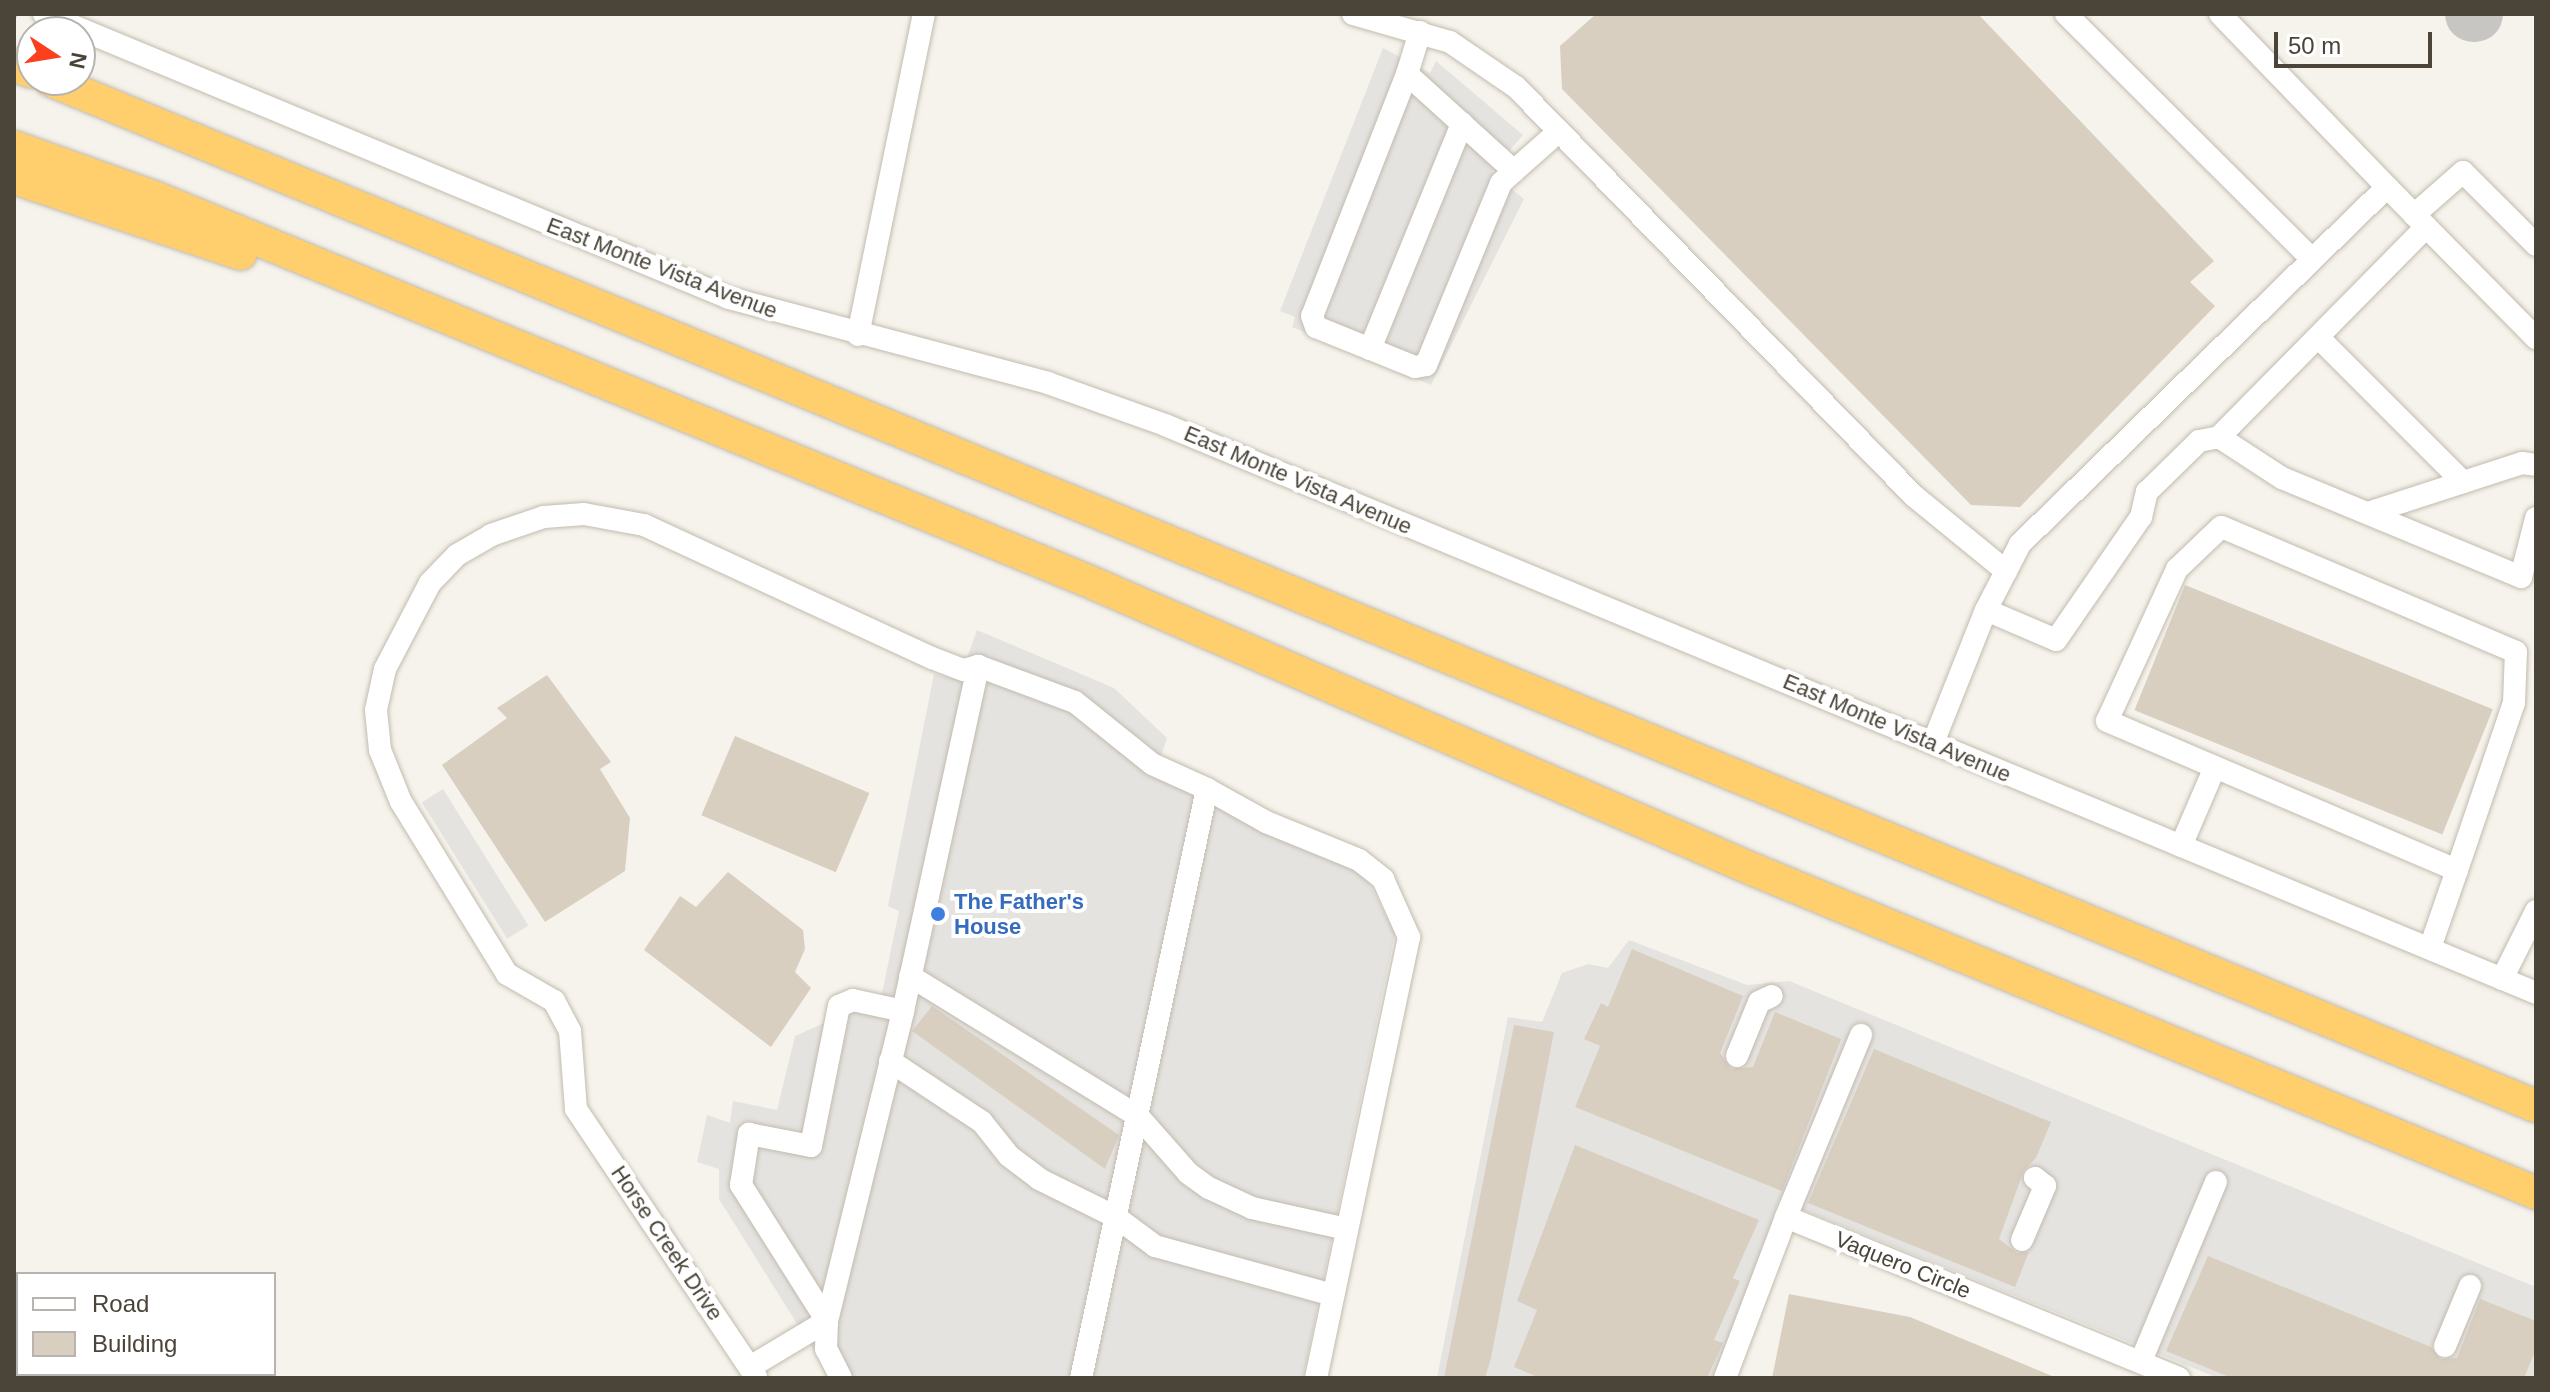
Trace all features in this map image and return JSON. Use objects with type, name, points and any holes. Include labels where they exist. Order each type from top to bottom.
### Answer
[{"type":"highway","points":[[89,96],[2536,1106]]},
{"type":"highway","points":[[14,147],[368,285],[1391,708],[1767,875],[2536,1193]]},
{"type":"highway","points":[[14,178],[274,265],[368,285]]},
{"type":"street","name":"East Monte Vista Avenue","points":[[44,14],[729,298],[858,335],[1048,383],[1165,425],[2536,993]]},
{"type":"street","points":[[858,335],[924,14]]},
{"type":"street","points":[[1353,14],[1450,42],[1516,87],[1914,496],[2006,571]]},
{"type":"street","points":[[2066,14],[2312,259]]},
{"type":"street","points":[[2220,14],[2536,338]]},
{"type":"street","points":[[1420,32],[1407,74],[1312,316],[1316,327],[1370,349],[1426,365],[1501,183],[1559,131]]},
{"type":"street","points":[[1407,74],[1514,171]]},
{"type":"street","points":[[1370,349],[1462,123]]},
{"type":"street","points":[[1986,610],[2056,640],[2141,517],[2147,492],[2199,441],[2219,437],[2319,338],[2463,172],[2536,245]]},
{"type":"street","points":[[1933,743],[1986,610],[2020,544],[2099,462],[2387,187]]},
{"type":"street","points":[[2319,338],[2463,482]]},
{"type":"street","points":[[2219,437],[2282,478],[2521,577],[2536,518]]},
{"type":"street","points":[[2368,513],[2522,463],[2536,465]]},
{"type":"street","name":"Horse Creek Drive","points":[[753,1372],[576,1109],[570,1031],[554,1001],[507,974],[401,802],[380,750],[376,710],[385,669],[430,583],[457,555],[491,535],[544,517],[612,516],[709,551],[932,658],[964,670],[978,666]]},
{"type":"street","points":[[2430,948],[2457,870],[2514,703],[2516,652],[2221,527],[2177,569],[2107,721],[2457,870]]},
{"type":"street","points":[[841,1378],[826,1349],[827,1321],[903,1011],[978,666],[1075,702],[1152,764],[1207,789],[1266,822],[1359,860],[1383,879],[1409,937],[1316,1378]]},
{"type":"street","points":[[2181,846],[2215,767]]},
{"type":"street","points":[[1081,1378],[1207,789]]},
{"type":"street","points":[[2502,979],[2536,911]]},
{"type":"street","points":[[910,976],[1138,1116],[1188,1173],[1209,1188],[1252,1208],[1347,1229]]},
{"type":"street","points":[[1737,1056],[1759,1002],[1772,996]]},
{"type":"street","points":[[827,1321],[741,1185],[749,1134],[811,1146],[839,1006],[853,1000],[903,1011]]},
{"type":"street","points":[[1725,1378],[1786,1217],[1861,1035]]},
{"type":"street","points":[[890,1061],[982,1122],[1009,1156],[1039,1179],[1116,1217],[1179,1256],[1333,1295]]},
{"type":"street","points":[[2022,1240],[2045,1186],[2035,1178]]},
{"type":"street","points":[[2141,1361],[2216,1182]]},
{"type":"street","name":"Vaquero Circle","points":[[1786,1217],[2179,1378]]},
{"type":"street","points":[[2445,1346],[2470,1286]]},
{"type":"street","points":[[753,1372],[827,1321]]},
{"type":"shaded area","points":[[1383,48],[1430,73],[1436,61],[1523,135],[1491,172],[1524,199],[1431,385],[1292,327],[1295,317],[1280,311]]},
{"type":"shaded area","points":[[977,630],[1114,688],[1167,738],[1154,777],[1361,867],[1395,933],[1303,1378],[831,1378],[719,1199],[719,1169],[697,1162],[707,1115],[730,1123],[733,1101],[777,1110],[795,1036],[881,998],[899,911],[888,906],[934,674],[959,680]]},
{"type":"shaded area","points":[[443,789],[528,926],[507,939],[422,802]]},
{"type":"shaded area","points":[[1629,940],[1747,985],[1789,981],[2536,1287],[2536,1378],[2218,1378],[1779,1200],[1716,1378],[1437,1378],[1508,1017],[1542,1022],[1562,973],[1588,964],[1608,968]]},
{"type":"building","points":[[1596,14],[1978,14],[2214,261],[2190,282],[2215,306],[2020,507],[1971,505],[1562,89],[1560,46]]},
{"type":"building","points":[[2185,585],[2493,709],[2442,835],[2134,710]]},
{"type":"building","points":[[547,675],[611,762],[600,769],[630,818],[625,871],[545,922],[442,765],[507,718],[497,708]]},
{"type":"building","points":[[735,736],[869,793],[836,872],[701,815]]},
{"type":"building","points":[[728,872],[803,930],[805,949],[795,972],[811,988],[771,1047],[644,950],[680,896],[696,907]]},
{"type":"building","points":[[1632,949],[1743,996],[1720,1053],[1731,1069],[1753,1067],[1775,1012],[1841,1039],[1782,1191],[1575,1107],[1600,1046],[1584,1039],[1601,1003],[1608,1007]]},
{"type":"building","points":[[932,1006],[1119,1135],[1105,1169],[912,1031]]},
{"type":"building","points":[[1514,1025],[1554,1032],[1491,1358],[1485,1378],[1444,1378]]},
{"type":"building","points":[[1874,1049],[2051,1122],[2036,1158],[2024,1170],[1999,1239],[2017,1253],[2029,1252],[2015,1287],[1808,1203]]},
{"type":"building","points":[[1575,1145],[1759,1220],[1733,1278],[1740,1281],[1714,1340],[1723,1343],[1707,1378],[1540,1378],[1514,1367],[1537,1310],[1517,1301]]},
{"type":"building","points":[[2208,1256],[2431,1347],[2440,1359],[2457,1358],[2480,1299],[2536,1321],[2536,1349],[2524,1378],[2232,1378],[2166,1351]]},
{"type":"building","points":[[1789,1294],[1910,1317],[2057,1378],[1772,1378]]},
{"type":"place","name":"The Father's House","points":[[938,914]]}]
